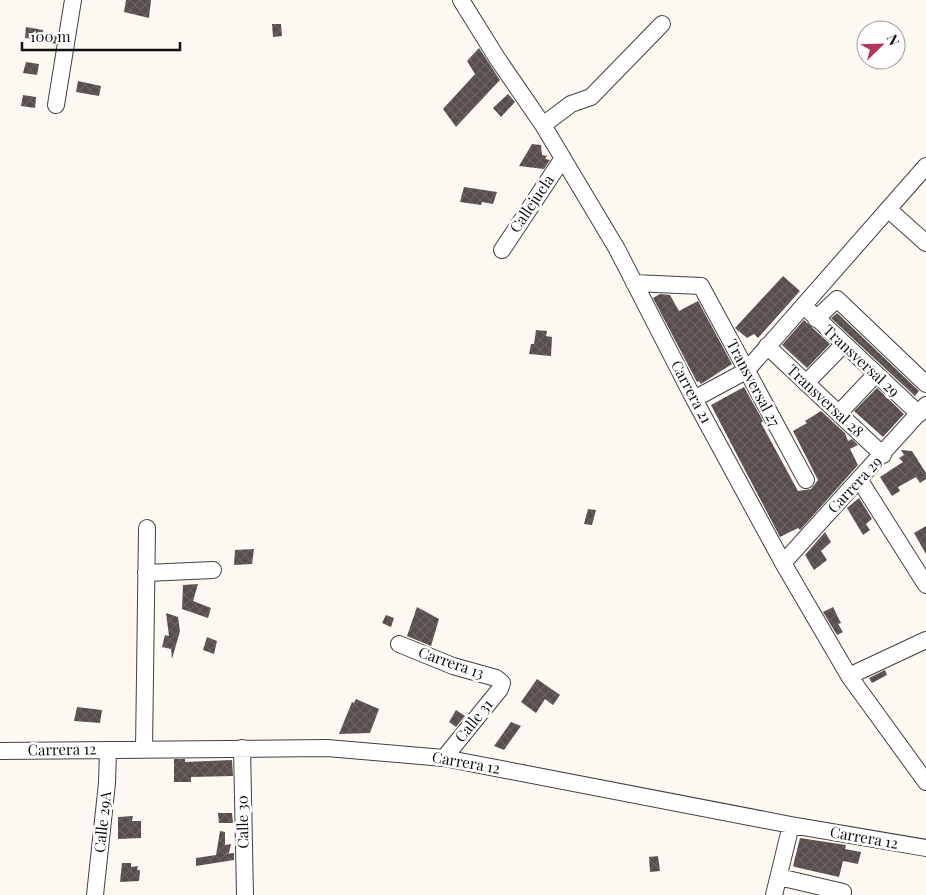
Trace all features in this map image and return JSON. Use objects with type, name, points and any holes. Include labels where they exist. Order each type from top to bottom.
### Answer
[{"type":"street","points":[[56,105],[73,0]]},
{"type":"street","name":"Carrera 21","points":[[461,0],[497,58],[543,125],[617,249],[694,399],[848,676],[926,782]]},
{"type":"street","points":[[543,125],[571,104],[591,97],[662,24]]},
{"type":"street","name":"Callejuela","points":[[502,250],[563,158]]},
{"type":"street","points":[[694,399],[746,370],[926,166]]},
{"type":"street","points":[[888,209],[926,243]]},
{"type":"street","name":"Transversal 27","points":[[634,283],[701,286],[806,480]]},
{"type":"street","points":[[816,319],[837,299],[926,384]]},
{"type":"street","name":"Transversal 29","points":[[804,306],[876,375],[923,410]]},
{"type":"street","points":[[806,383],[843,345]]},
{"type":"street","name":"Transversal 28","points":[[767,346],[883,454]]},
{"type":"street","points":[[839,413],[876,375]]},
{"type":"street","name":"Carrera 29","points":[[783,562],[923,410]]},
{"type":"street","points":[[859,480],[926,584]]},
{"type":"street","points":[[144,749],[147,528]]},
{"type":"street","points":[[146,572],[213,570]]},
{"type":"street","points":[[848,676],[926,640]]},
{"type":"street","name":"Carrera 13","points":[[399,644],[453,666],[496,678],[502,683]]},
{"type":"street","name":"Calle 31","points":[[444,758],[500,689],[502,683]]},
{"type":"street","name":"Calle 30","points":[[242,748],[244,895]]},
{"type":"street","name":"Carrera 12","points":[[0,750],[326,748],[444,758],[791,826],[926,848]]},
{"type":"street","name":"Calle 29A","points":[[95,895],[107,783],[108,750]]},
{"type":"street","points":[[774,895],[791,826]]},
{"type":"street","points":[[779,877],[843,892]]},
{"type":"building","points":[[126,0],[151,0],[149,18],[124,12]]},
{"type":"building","points":[[272,24],[281,24],[282,36],[273,37]]},
{"type":"building","points":[[26,27],[43,30],[42,40],[25,38]]},
{"type":"building","points":[[47,35],[57,36],[56,44],[46,42]]},
{"type":"building","points":[[479,48],[500,80],[456,127],[443,109],[475,74],[467,61]]},
{"type":"building","points":[[26,62],[39,64],[37,75],[23,73]]},
{"type":"building","points":[[78,81],[101,86],[99,96],[76,92]]},
{"type":"building","points":[[508,94],[515,102],[501,117],[493,108]]},
{"type":"building","points":[[23,95],[36,97],[35,108],[21,106]]},
{"type":"building","points":[[532,144],[541,145],[542,155],[547,156],[545,159],[550,160],[544,169],[519,166]]},
{"type":"building","points":[[464,187],[497,192],[493,204],[482,202],[481,205],[460,202]]},
{"type":"building","points":[[783,276],[800,291],[758,338],[754,334],[747,338],[735,328]]},
{"type":"building","points":[[660,294],[670,295],[679,311],[698,301],[732,364],[701,384],[699,381],[697,382],[653,298]]},
{"type":"building","points":[[837,313],[919,391],[915,396],[918,399],[831,318]]},
{"type":"building","points":[[804,320],[830,344],[807,368],[782,345]]},
{"type":"building","points":[[536,330],[547,331],[546,336],[552,337],[551,356],[529,354],[531,344],[534,344]]},
{"type":"building","points":[[744,387],[763,421],[761,423],[798,491],[811,489],[818,480],[793,431],[807,423],[805,421],[821,411],[845,433],[848,441],[852,439],[858,445],[850,449],[858,465],[800,530],[798,528],[780,537],[711,405]]},
{"type":"building","points":[[877,388],[904,414],[883,437],[854,411]]},
{"type":"building","points":[[901,450],[912,451],[926,473],[926,479],[920,483],[916,477],[898,487],[900,491],[892,496],[880,477],[903,462],[899,458],[904,455]]},
{"type":"building","points":[[859,498],[872,519],[866,524],[870,530],[863,535],[847,508]]},
{"type":"building","points":[[588,509],[596,510],[592,525],[584,524]]},
{"type":"building","points":[[926,526],[926,554],[914,533]]},
{"type":"building","points":[[825,532],[831,542],[821,551],[827,560],[814,570],[805,555]]},
{"type":"building","points":[[254,549],[252,564],[234,565],[235,550]]},
{"type":"building","points":[[198,584],[193,601],[211,608],[208,618],[182,609],[183,585]]},
{"type":"building","points":[[417,607],[439,619],[431,646],[407,636]]},
{"type":"building","points":[[833,607],[841,623],[838,624],[843,632],[837,635],[823,612]]},
{"type":"building","points":[[166,613],[178,617],[180,631],[172,659],[171,649],[162,647],[165,635],[169,636]]},
{"type":"building","points":[[386,615],[394,618],[391,627],[382,623]]},
{"type":"building","points":[[207,637],[217,641],[214,654],[203,650]]},
{"type":"building","points":[[885,670],[887,675],[872,683],[869,678]]},
{"type":"building","points":[[537,679],[560,695],[553,705],[545,699],[536,713],[521,702]]},
{"type":"building","points":[[356,699],[379,709],[370,733],[339,734],[352,702],[354,703]]},
{"type":"building","points":[[77,707],[102,710],[100,723],[74,721]]},
{"type":"building","points":[[456,710],[465,716],[456,727],[449,722]]},
{"type":"building","points":[[511,722],[521,726],[504,750],[494,746]]},
{"type":"building","points":[[174,759],[185,759],[185,762],[232,760],[233,776],[191,777],[191,782],[174,782]]},
{"type":"building","points":[[218,813],[232,813],[233,823],[219,823]]},
{"type":"building","points":[[133,816],[132,821],[141,821],[141,838],[118,839],[118,817]]},
{"type":"building","points":[[220,831],[225,832],[225,845],[231,844],[229,853],[225,854],[234,853],[234,860],[196,866],[196,858],[216,855]]},
{"type":"building","points":[[800,838],[846,845],[845,849],[861,852],[858,864],[843,861],[839,877],[795,867],[793,866]]},
{"type":"building","points":[[658,856],[660,871],[650,872],[649,857]]},
{"type":"building","points":[[122,863],[131,863],[131,867],[138,866],[137,870],[140,870],[139,881],[120,882]]}]
